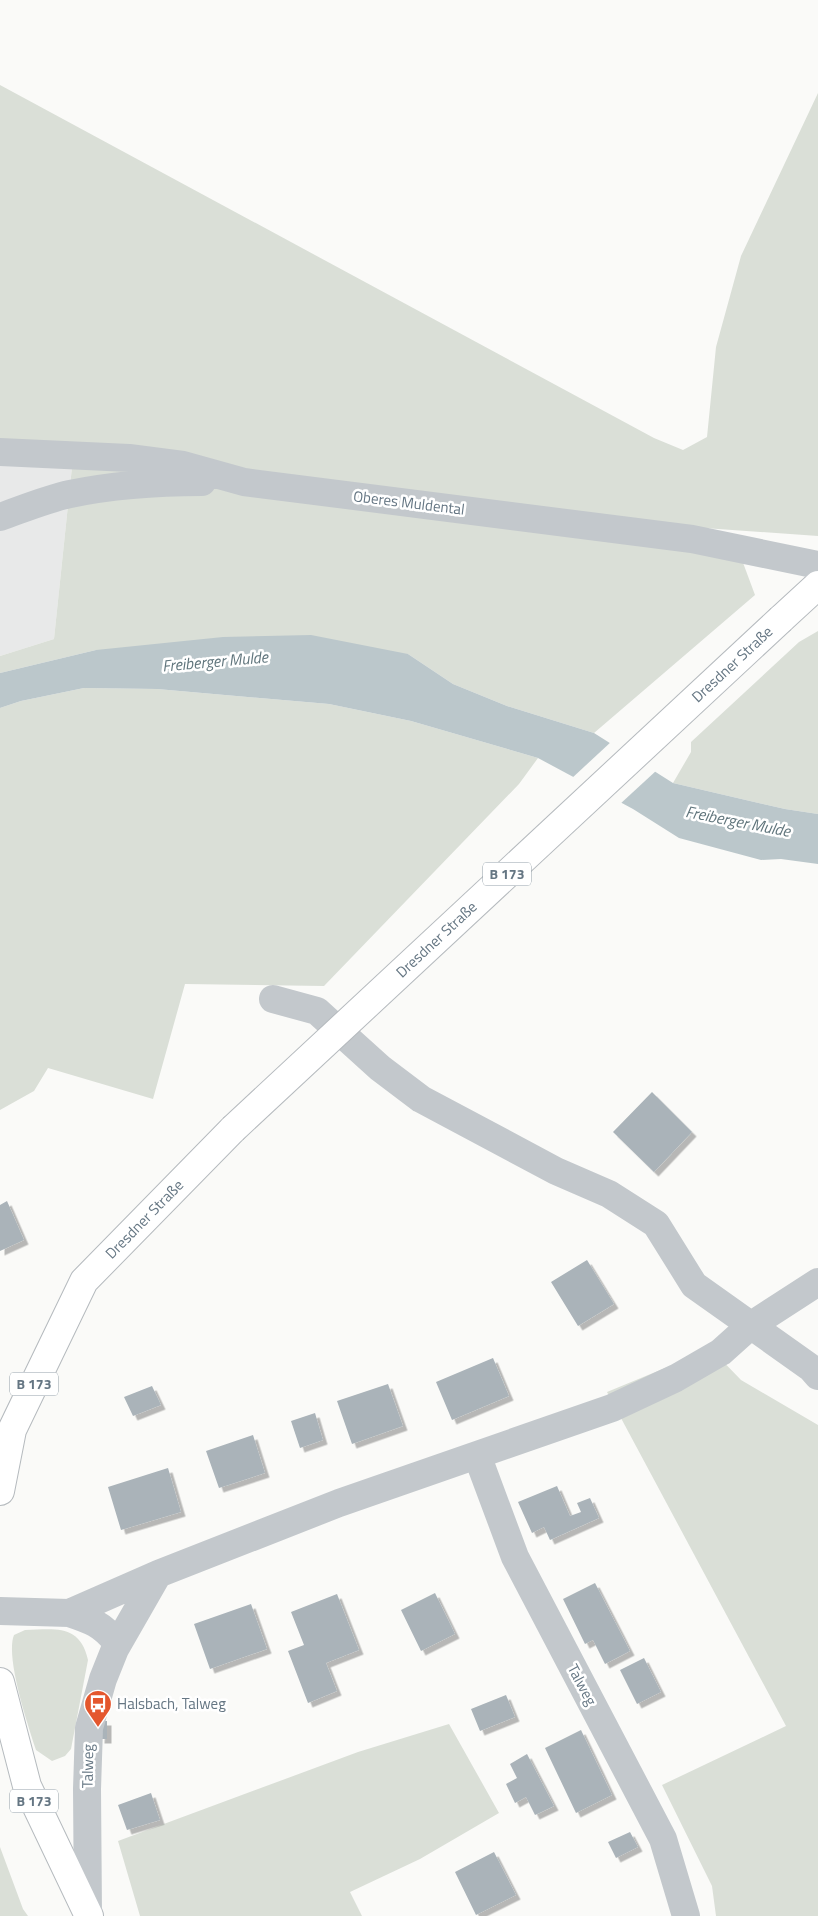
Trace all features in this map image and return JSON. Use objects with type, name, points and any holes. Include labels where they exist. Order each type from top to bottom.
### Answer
[{"type":"main road","name":"Dresdner Straße","points":[[84,1281],[233,1129],[818,585]]},
{"type":"main road","name":"B 173","points":[[0,1491],[12,1430],[84,1281]]},
{"type":"main road","name":"B 173","points":[[0,1682],[27,1786],[88,1915]]},
{"type":"street","name":"Oberes Muldental","points":[[0,452],[129,458],[183,465],[244,482],[692,539],[818,565]]},
{"type":"street","points":[[0,517],[69,495],[114,487],[166,482],[244,482]]},
{"type":"street","points":[[273,999],[318,1011],[380,1068],[421,1099],[556,1170],[609,1194],[656,1224],[694,1285],[811,1368],[818,1376]]},
{"type":"street","points":[[69,1613],[158,1574],[339,1503],[612,1408],[676,1378],[721,1352],[750,1326],[818,1282]]},
{"type":"street","name":"Talweg","points":[[477,1455],[514,1558],[663,1839],[686,1916]]},
{"type":"street","name":"Talweg","points":[[88,1915],[87,1788],[89,1728],[103,1679],[115,1650],[158,1574]]},
{"type":"street","points":[[0,1610],[69,1613],[93,1621],[107,1630],[116,1642],[115,1650]]},
{"type":"shaded area","points":[[0,85],[654,438],[683,450],[707,437],[716,347],[741,256],[818,93],[818,536],[704,528],[742,560],[755,595],[594,733],[507,706],[453,684],[408,654],[96,650],[0,673],[0,656],[54,639],[72,467],[0,444]]},
{"type":"shaded area","points":[[0,444],[72,467],[54,639],[0,656]]},
{"type":"shaded area","points":[[818,631],[818,814],[785,809],[673,783],[691,752],[691,742],[799,642]]},
{"type":"shaded area","points":[[84,688],[157,689],[329,704],[411,721],[538,758],[519,784],[324,986],[185,984],[153,1099],[48,1068],[34,1091],[0,1110],[0,708],[21,701]]},
{"type":"shaded area","points":[[711,1349],[741,1380],[818,1425],[818,1916],[716,1916],[712,1886],[662,1785],[786,1726],[607,1392]]},
{"type":"shaded area","points":[[47,1629],[73,1634],[84,1648],[88,1660],[71,1749],[65,1756],[52,1761],[36,1750],[15,1674],[12,1645],[14,1635],[25,1630]]},
{"type":"shaded area","points":[[449,1724],[499,1813],[420,1859],[350,1892],[362,1916],[140,1916],[118,1841],[358,1752]]},
{"type":"shaded area","points":[[0,1847],[23,1909],[28,1916],[0,1916]]},
{"type":"water","name":"Freiberger Mulde","points":[[311,635],[408,654],[453,684],[507,706],[594,733],[673,783],[785,809],[818,814],[818,864],[781,859],[761,860],[679,838],[633,809],[538,758],[411,721],[329,704],[157,689],[84,688],[21,701],[0,708],[0,673],[96,650],[223,637]]},
{"type":"pier","points":[[612,741],[657,770],[619,805],[571,779]]},
{"type":"building","points":[[652,1092],[692,1132],[654,1172],[613,1132]]},
{"type":"building","points":[[7,1201],[24,1240],[0,1251],[0,1205]]},
{"type":"building","points":[[587,1260],[614,1304],[578,1326],[551,1282]]},
{"type":"building","points":[[493,1358],[509,1396],[452,1420],[436,1382]]},
{"type":"building","points":[[388,1384],[403,1426],[352,1444],[337,1401]]},
{"type":"building","points":[[152,1386],[161,1405],[133,1416],[124,1397]]},
{"type":"building","points":[[315,1413],[323,1440],[300,1448],[291,1421]]},
{"type":"building","points":[[253,1435],[265,1473],[219,1488],[206,1451]]},
{"type":"building","points":[[168,1468],[181,1512],[121,1530],[108,1487]]},
{"type":"building","points":[[557,1486],[570,1516],[581,1512],[577,1503],[590,1498],[599,1518],[550,1540],[544,1527],[532,1533],[518,1502]]},
{"type":"building","points":[[595,1583],[630,1651],[605,1664],[593,1640],[585,1644],[563,1599]]},
{"type":"building","points":[[435,1593],[455,1634],[421,1651],[401,1610]]},
{"type":"building","points":[[337,1594],[359,1650],[326,1663],[337,1691],[308,1703],[288,1651],[304,1645],[291,1612]]},
{"type":"building","points":[[251,1604],[267,1649],[210,1669],[194,1624]]},
{"type":"building","points":[[644,1658],[661,1692],[637,1704],[620,1670]]},
{"type":"building","points":[[506,1695],[515,1717],[480,1731],[471,1709]]},
{"type":"building","points":[[101,1721],[107,1721],[107,1739],[100,1739]]},
{"type":"building","points":[[581,1730],[612,1795],[576,1813],[545,1748]]},
{"type":"building","points":[[527,1754],[554,1806],[535,1815],[526,1797],[515,1803],[506,1784],[517,1778],[510,1764]]},
{"type":"building","points":[[151,1793],[160,1820],[127,1830],[118,1805]]},
{"type":"building","points":[[630,1832],[638,1847],[616,1858],[608,1842]]},
{"type":"building","points":[[494,1852],[516,1895],[476,1915],[455,1872]]},
{"type":"place","name":"Halsbach, Talweg","points":[[98,1728]]}]
